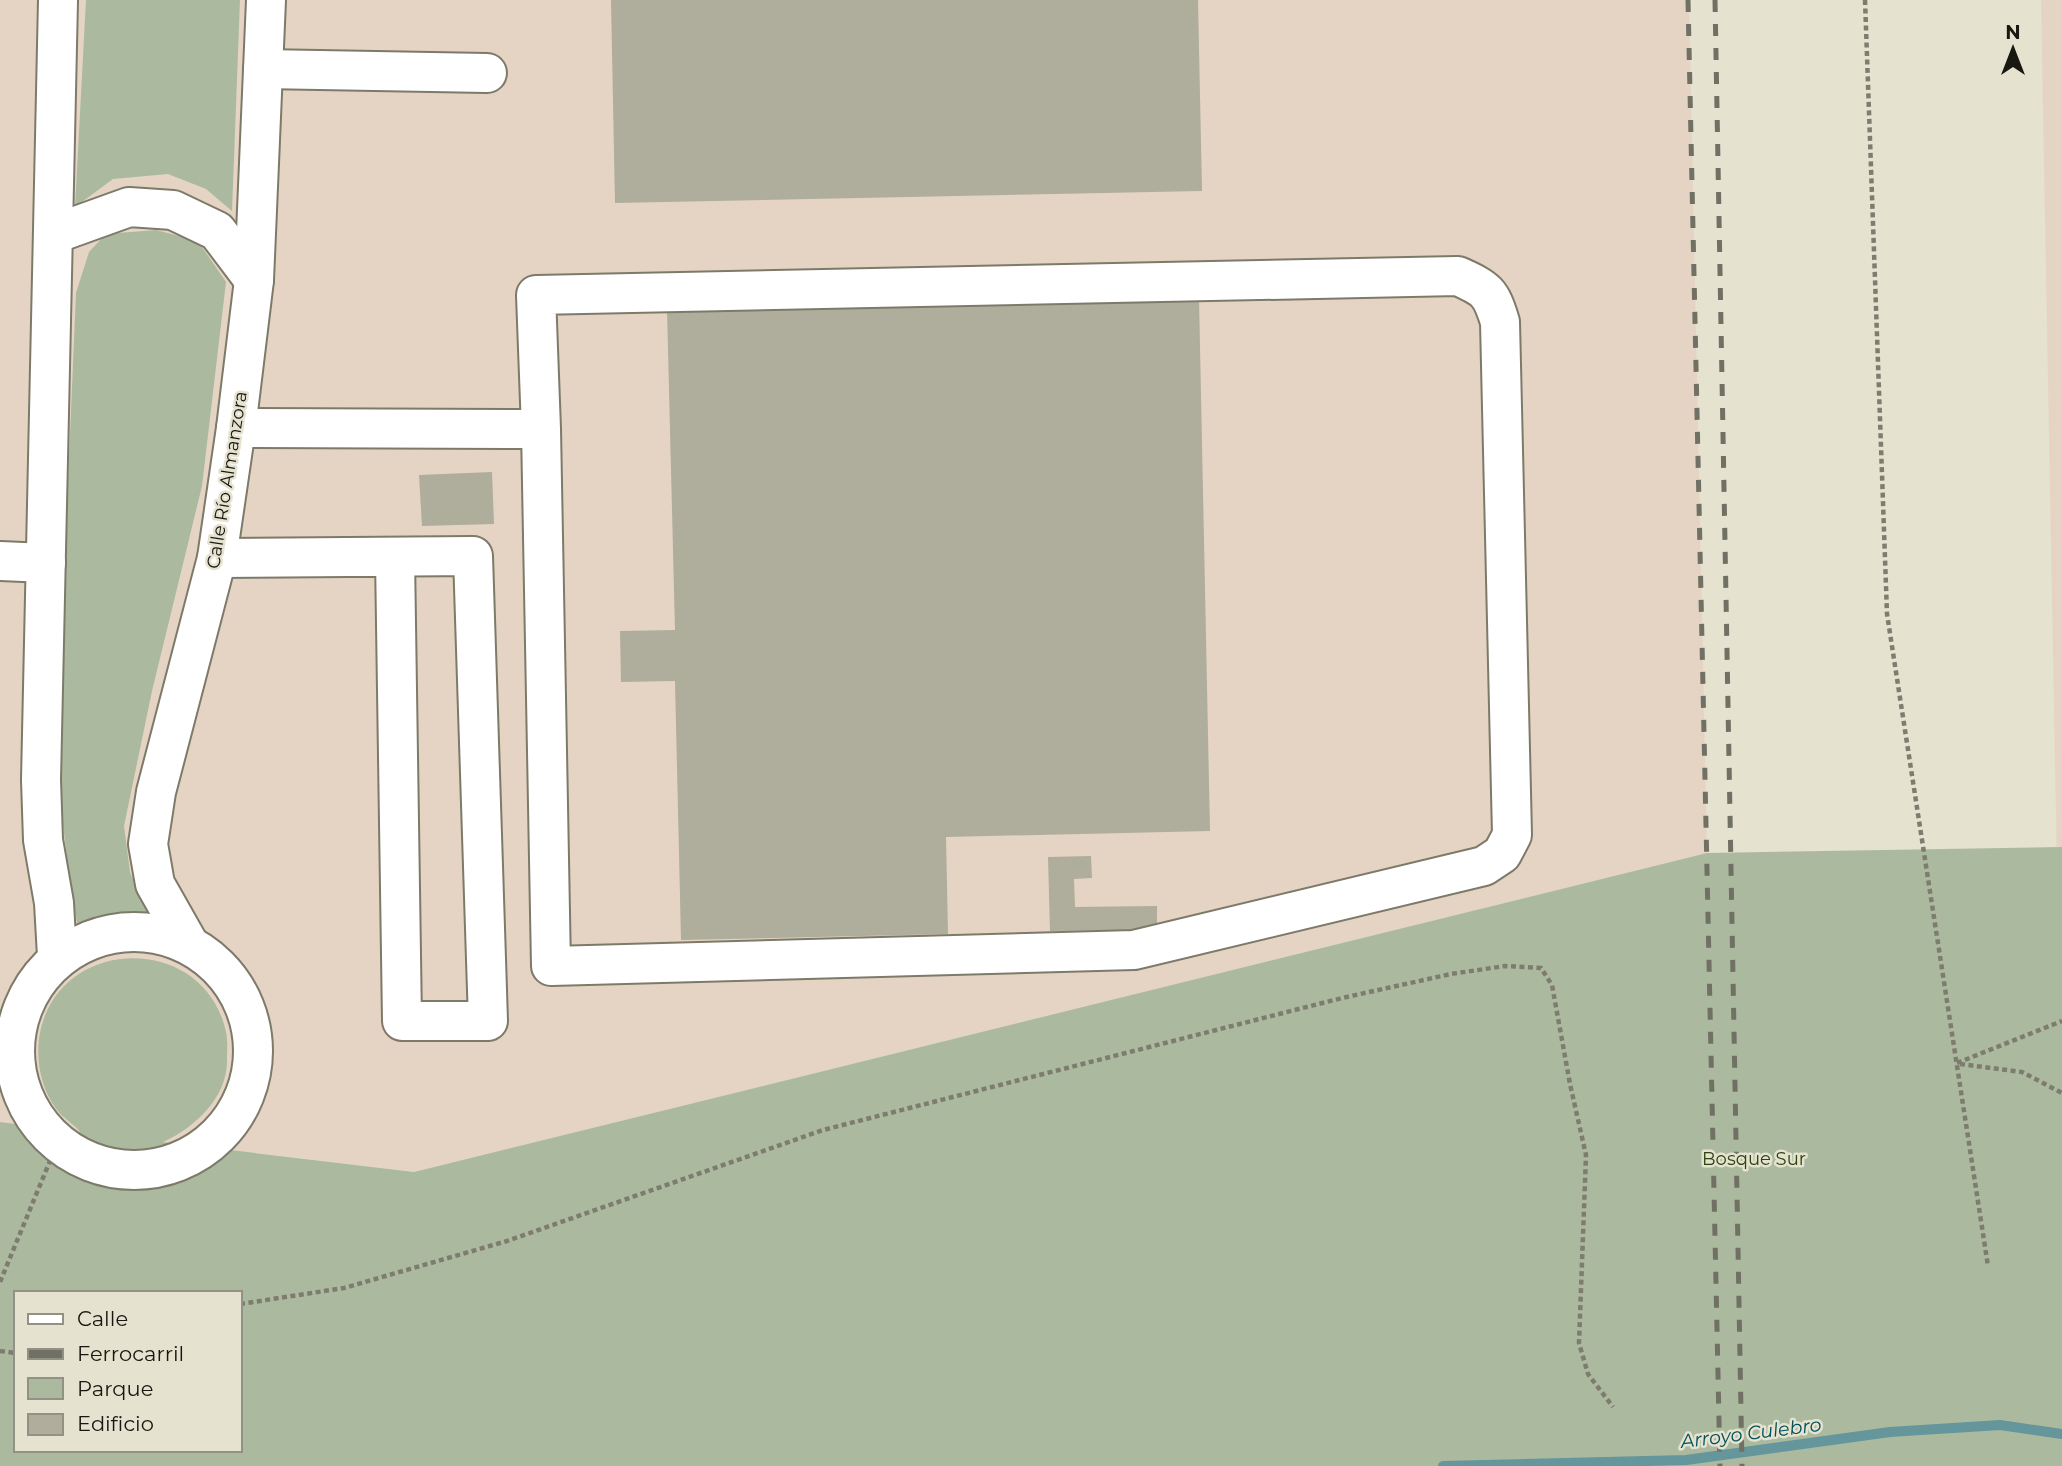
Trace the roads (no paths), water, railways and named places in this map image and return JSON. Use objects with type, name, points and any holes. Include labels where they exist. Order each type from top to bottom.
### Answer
[{"type":"street","points":[[57,956],[54,903],[43,840],[41,780],[58,0]]},
{"type":"street","name":"Calle Río Almanzora","points":[[189,944],[155,884],[148,844],[156,792],[217,558],[236,428],[254,280],[266,0]]},
{"type":"street","points":[[264,69],[486,73]]},
{"type":"street","points":[[54,234],[129,207],[173,210],[217,231],[254,280]]},
{"type":"street","points":[[1458,276],[1483,286],[1494,301],[1500,322],[1513,835],[1502,854],[1484,866],[1134,950],[551,967],[541,429],[536,295],[1458,276]]},
{"type":"street","points":[[236,428],[541,429]]},
{"type":"street","points":[[217,558],[395,556],[472,556],[488,1021],[402,1021],[395,556]]},
{"type":"street","points":[[0,561],[46,563]]},
{"type":"street","points":[[123,932],[157,933],[189,944],[221,968],[244,1001],[254,1040],[251,1081],[235,1117],[208,1146],[172,1165],[132,1171],[92,1164],[58,1144],[34,1117],[19,1085],[14,1049],[20,1014],[36,982],[57,956],[90,940],[123,932]]},
{"type":"waterway","name":"Arroyo Culebro","points":[[1443,1466],[1686,1460],[1890,1432],[2000,1425],[2062,1434]]},
{"type":"railway","points":[[1688,0],[1720,1466]]},
{"type":"railway","points":[[1715,0],[1742,1466]]},
{"type":"park label","name":"Bosque Sur","points":[[1754,1159]]}]
